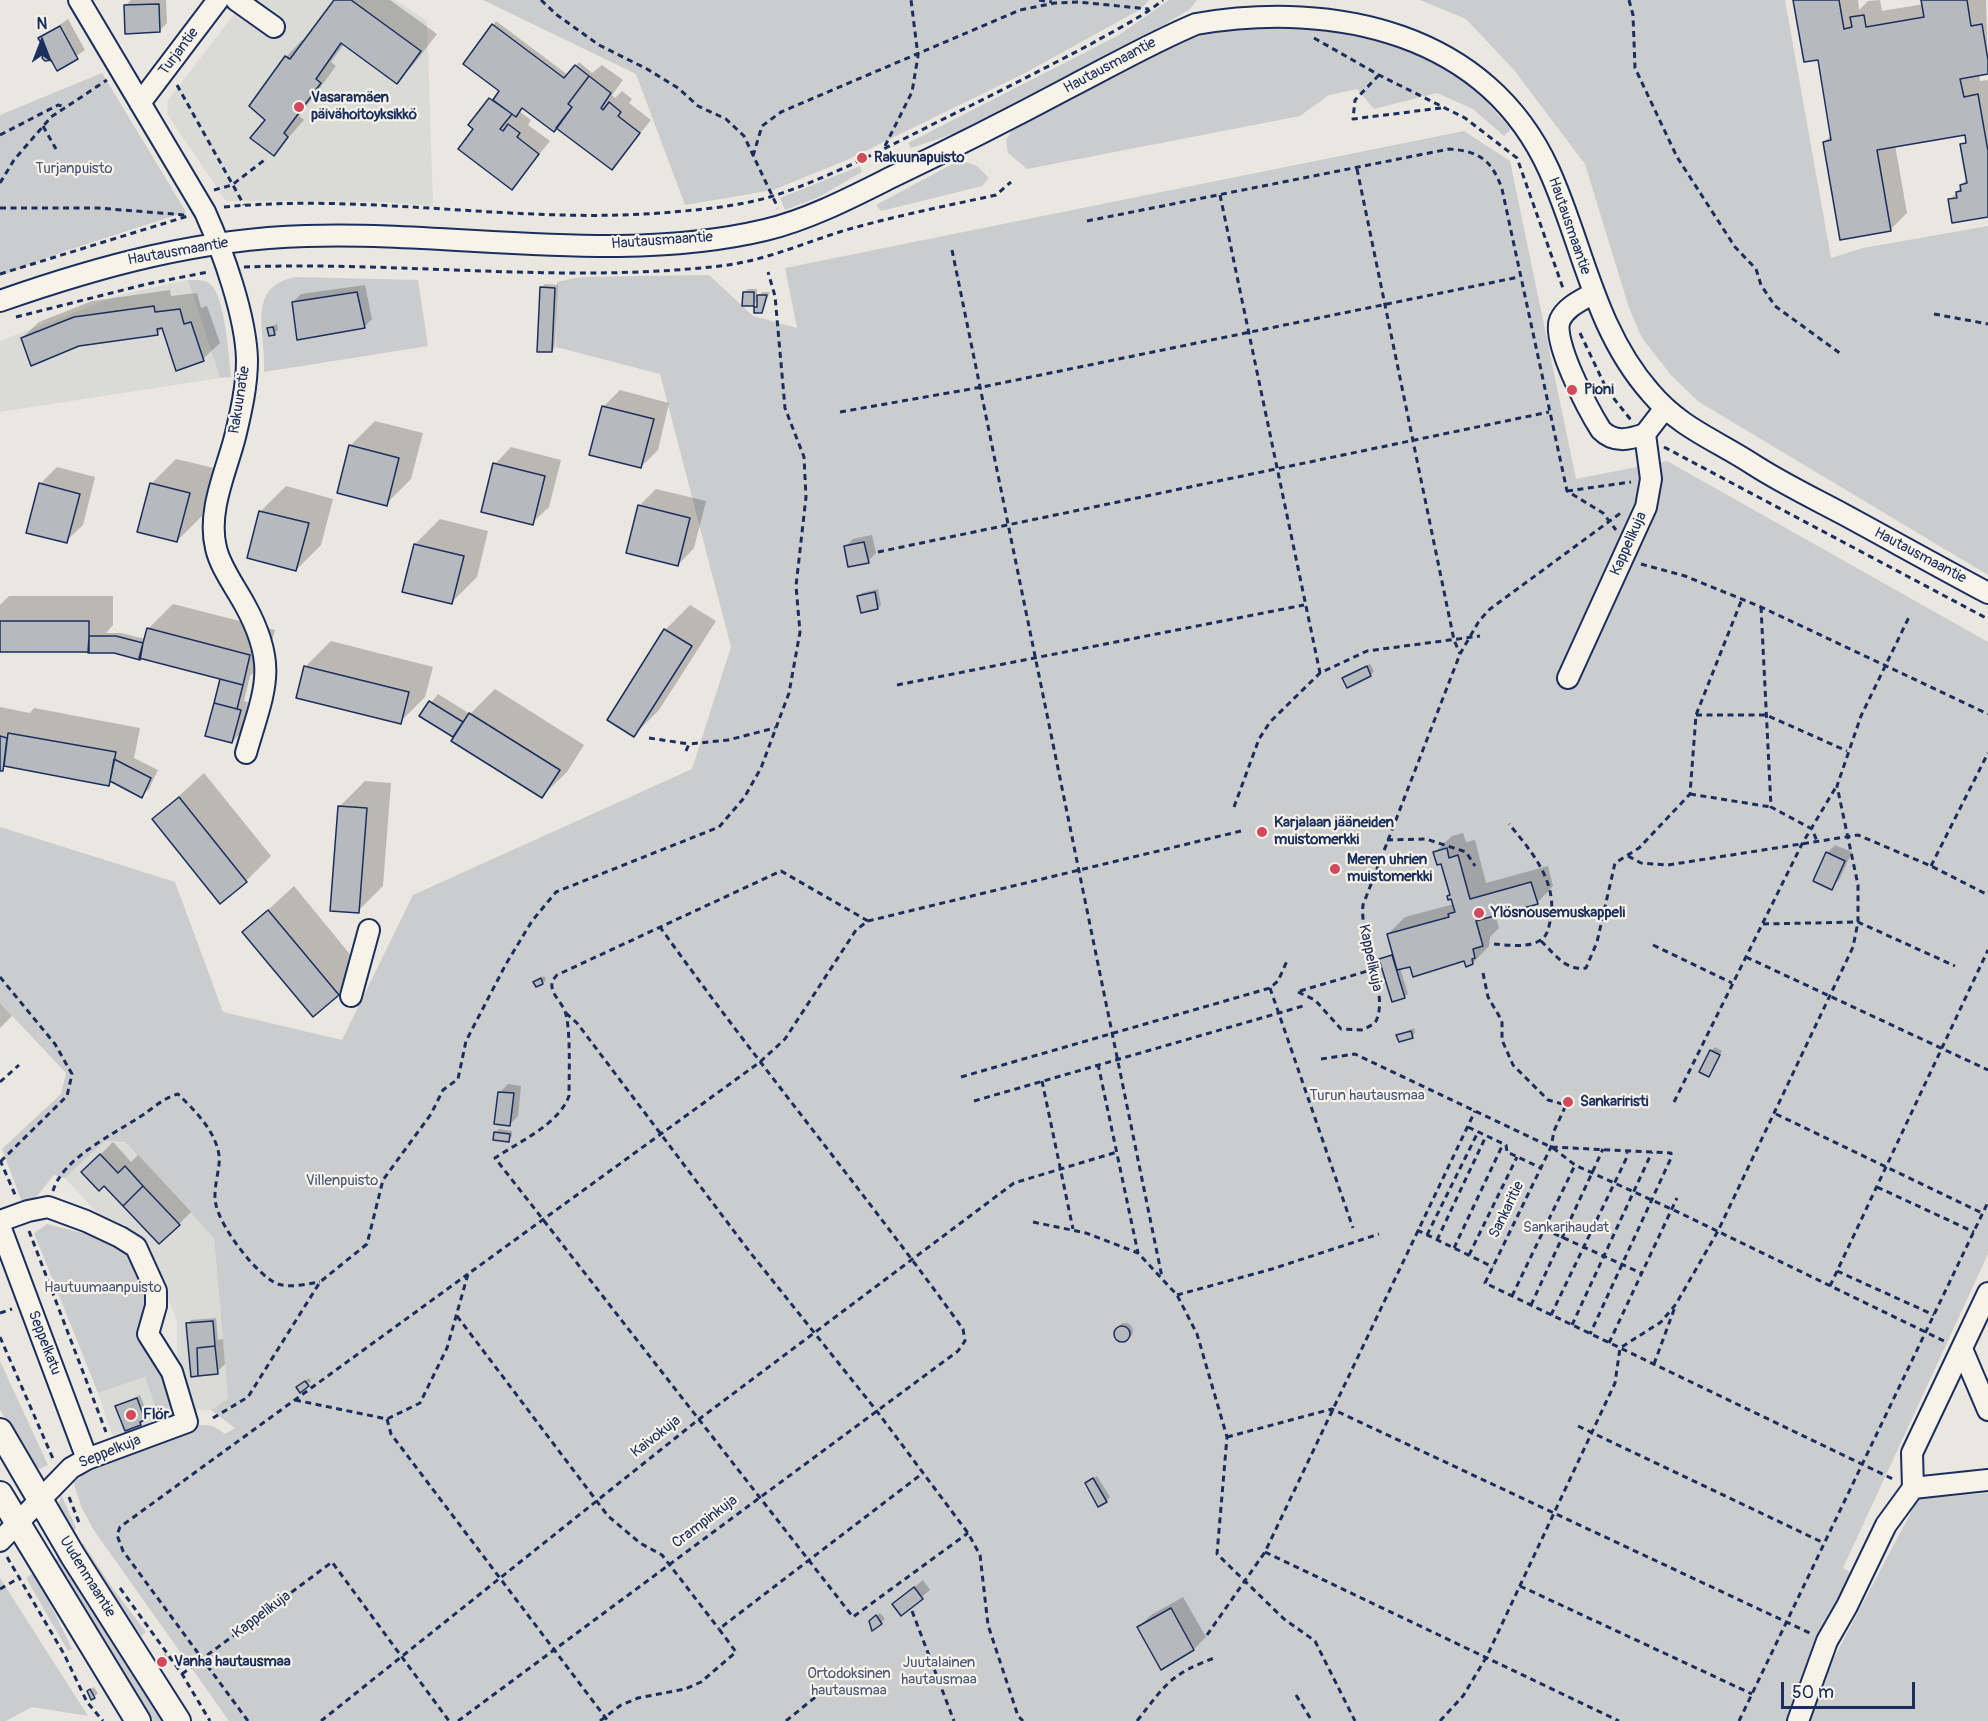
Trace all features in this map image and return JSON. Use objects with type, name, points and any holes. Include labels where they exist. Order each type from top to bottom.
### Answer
[{"type":"main road","name":"Uudenmaantie","points":[[0,1431],[178,1721]]},
{"type":"main road","name":"Uudenmaantie","points":[[0,1494],[138,1721]]},
{"type":"street","name":"Rakuunatie","points":[[79,0],[204,212],[219,243],[242,323],[247,359],[242,405],[214,518],[216,549],[256,624],[265,650],[267,668],[246,753]]},
{"type":"street","name":"Turjantie","points":[[140,103],[218,0]]},
{"type":"street","points":[[236,0],[274,27]]},
{"type":"street","name":"Hautausmaantie","points":[[0,301],[123,261],[219,243],[309,236],[516,244],[630,244],[681,242],[766,230],[875,186],[977,136],[1174,33],[1236,6],[1294,6],[1359,14],[1416,32],[1437,44],[1477,73],[1500,95],[1538,148],[1556,187],[1592,294],[1628,363],[1665,408],[1696,433],[1988,593]]},
{"type":"street","points":[[1592,294],[1570,307],[1560,319],[1559,342],[1601,429],[1606,435],[1624,440],[1645,434],[1665,408]]},
{"type":"street","name":"Kappelikuja","points":[[1568,678],[1646,507],[1651,479],[1645,434]]},
{"type":"street","points":[[351,996],[369,930]]},
{"type":"street","points":[[0,1221],[48,1207]]},
{"type":"street","name":"Seppelkuja","points":[[3,1548],[18,1523],[61,1476],[87,1459],[187,1422],[172,1372],[148,1334],[156,1306],[156,1291],[136,1247],[86,1221],[48,1207]]},
{"type":"street","name":"Seppelkatu","points":[[0,1226],[87,1459]]},
{"type":"street","points":[[1798,1721],[1827,1641],[1847,1606],[1886,1525],[1913,1488],[1911,1453],[1988,1293]]},
{"type":"street","points":[[1962,1349],[1981,1375],[1988,1410]]},
{"type":"street","points":[[1913,1488],[1988,1480]]},
{"type":"path","points":[[541,0],[557,15],[599,45],[647,69],[678,88],[698,106],[726,120],[744,136],[773,196]]},
{"type":"path","points":[[884,147],[912,92],[918,56],[911,0]]},
{"type":"path","points":[[1039,0],[1055,3]]},
{"type":"path","points":[[222,207],[244,205],[380,207],[563,215],[635,214],[722,206],[773,196],[884,147],[1027,78],[1151,9],[1163,0]]},
{"type":"path","points":[[1629,0],[1633,15],[1635,68],[1677,157],[1735,247],[1756,269],[1761,285],[1775,306],[1841,354]]},
{"type":"path","points":[[753,156],[762,126],[782,112],[918,56],[1020,10],[1055,3],[1078,2],[1151,9]]},
{"type":"path","points":[[1312,37],[1379,75],[1466,118],[1517,158]]},
{"type":"path","points":[[1379,75],[1355,100],[1353,119],[1443,108]]},
{"type":"path","points":[[0,183],[2,177],[43,126],[66,107],[109,80]]},
{"type":"path","points":[[177,85],[244,205]]},
{"type":"path","points":[[0,135],[58,105],[66,107]]},
{"type":"path","points":[[43,126],[57,149]]},
{"type":"path","points":[[1088,221],[1449,149],[1468,151],[1484,159],[1496,171],[1502,189],[1566,491],[1592,505],[1610,521],[1626,553],[1651,568],[1685,576],[1761,607],[1988,714]]},
{"type":"path","points":[[212,191],[232,185],[267,158]]},
{"type":"path","points":[[1357,169],[1454,640],[1460,654]]},
{"type":"path","points":[[1220,195],[1320,674]]},
{"type":"path","points":[[0,208],[98,208],[189,215],[0,274]]},
{"type":"path","points":[[952,250],[982,387],[1035,660],[1162,1277]]},
{"type":"path","points":[[11,318],[205,272]]},
{"type":"path","points":[[213,1418],[248,1397],[320,1282],[367,1244],[383,1180],[431,1114],[443,1090],[458,1079],[466,1041],[506,964],[532,921],[556,892],[685,843],[719,826],[744,798],[761,768],[789,693],[800,632],[796,586],[806,497],[804,457],[785,408],[775,296],[768,272]]},
{"type":"path","points":[[840,412],[982,387],[1519,277]]},
{"type":"path","points":[[1934,314],[1988,324]]},
{"type":"path","points":[[878,552],[1549,412]]},
{"type":"path","points":[[1566,491],[1651,479]]},
{"type":"path","name":"Kappelikuja","points":[[1373,970],[1298,992],[1316,1000],[1341,1029],[1363,1030],[1375,1023],[1380,1011],[1373,970],[1363,927],[1363,904],[1460,654],[1468,638],[1490,609],[1628,506]]},
{"type":"path","points":[[1541,941],[1566,966],[1586,968],[1597,942],[1615,863],[1639,848],[1690,794],[1696,715],[1742,599]]},
{"type":"path","points":[[897,685],[1035,660],[1304,605]]},
{"type":"path","points":[[1761,607],[1771,807]]},
{"type":"path","points":[[1674,1102],[1802,844],[1837,786],[1847,751],[1884,666],[1911,615]]},
{"type":"path","points":[[1234,807],[1265,731],[1320,674],[1367,651],[1388,646],[1480,636]]},
{"type":"path","points":[[1696,715],[1766,715],[1847,751]]},
{"type":"path","points":[[649,738],[689,744],[728,740],[775,728]]},
{"type":"path","points":[[686,752],[689,744]]},
{"type":"path","points":[[1931,866],[1988,753]]},
{"type":"path","points":[[1654,1364],[1676,1304],[1718,1231],[1776,1114],[1852,947],[1858,922],[1858,885],[1837,786]]},
{"type":"path","points":[[1690,794],[1771,807],[1812,829],[1817,841]]},
{"type":"path","points":[[1494,944],[1530,944],[1541,941],[1546,935],[1552,913],[1551,891],[1538,861],[1509,824]]},
{"type":"path","points":[[248,1721],[123,1551],[117,1535],[120,1527],[760,1062],[785,1039],[855,930],[868,921],[1241,831]]},
{"type":"path","points":[[1628,856],[1641,863],[1668,865],[1858,835],[1931,866],[1988,895]]},
{"type":"path","points":[[1387,840],[1426,839],[1466,852],[1475,866]]},
{"type":"path","points":[[868,921],[782,871],[557,975],[552,980],[551,986],[566,1013],[578,1023],[968,1533],[980,1555],[988,1625],[1018,1716],[1023,1721]]},
{"type":"path","points":[[1763,924],[1858,922],[1955,966]]},
{"type":"path","points":[[660,927],[760,1062],[913,1259]]},
{"type":"path","points":[[1653,945],[1732,983]]},
{"type":"path","points":[[1830,1286],[1988,950]]},
{"type":"path","points":[[1746,957],[1988,1070]]},
{"type":"path","points":[[962,1077],[1270,988],[1278,981],[1287,961]]},
{"type":"path","points":[[1373,970],[1381,967]]},
{"type":"path","name":"Sankaritie","points":[[1483,973],[1488,997],[1502,1021],[1502,1040],[1513,1065],[1548,1100],[1566,1105],[1554,1131],[1551,1147],[1485,1283],[1512,1296]]},
{"type":"path","points":[[0,977],[55,1044],[72,1074],[67,1096],[1,1161],[114,1450]]},
{"type":"path","points":[[1270,988],[1353,1228]]},
{"type":"path","points":[[974,1101],[1278,1011],[1303,1006]]},
{"type":"path","points":[[566,1013],[569,1096],[565,1107],[555,1119],[495,1158],[542,1221],[854,1617],[968,1533]]},
{"type":"path","points":[[1321,1059],[1355,1054],[1551,1147],[1575,1165],[1962,1349]]},
{"type":"path","points":[[1098,1064],[1138,1253]]},
{"type":"path","points":[[0,1083],[19,1065]]},
{"type":"path","points":[[1042,1081],[1073,1230]]},
{"type":"path","points":[[48,1207],[54,1186],[67,1168],[118,1129],[139,1118],[162,1099],[178,1094],[196,1111],[212,1134],[219,1156],[215,1175],[216,1206],[225,1225],[261,1274],[280,1284],[299,1286],[320,1282]]},
{"type":"path","points":[[1207,1635],[1265,1552],[1475,1111]]},
{"type":"path","points":[[1776,1114],[1983,1213]]},
{"type":"path","points":[[1468,1127],[1503,1144],[1507,1152],[1541,1168]]},
{"type":"path","points":[[1427,1235],[1478,1132]]},
{"type":"path","points":[[1437,1240],[1486,1136]]},
{"type":"path","points":[[1454,1248],[1503,1144]]},
{"type":"path","points":[[1551,1147],[1671,1153],[1671,1158],[1590,1334]]},
{"type":"path","points":[[1532,1305],[1604,1149]]},
{"type":"path","points":[[1551,1315],[1627,1157],[1627,1150]]},
{"type":"path","points":[[1572,1325],[1653,1151]]},
{"type":"path","name":"Kaivokuja","points":[[321,1721],[698,1420],[1014,1183],[1117,1152]]},
{"type":"path","points":[[1469,1255],[1517,1157]]},
{"type":"path","points":[[1575,1165],[1512,1296],[1913,1488]]},
{"type":"path","points":[[1877,1187],[1974,1232]]},
{"type":"path","points":[[1609,1343],[1677,1198]]},
{"type":"path","points":[[1739,1721],[1988,1202]]},
{"type":"path","points":[[1033,1222],[1073,1230],[1138,1253],[1178,1295],[1197,1334],[1227,1437],[1217,1554],[1284,1619],[1316,1641],[1355,1721]]},
{"type":"path","points":[[1545,1229],[1642,1274]]},
{"type":"path","points":[[1417,1230],[1493,1267]]},
{"type":"path","points":[[1178,1295],[1272,1269],[1378,1234]]},
{"type":"path","name":"Crampinkuja","points":[[458,1721],[958,1351],[965,1341],[963,1329],[913,1259]]},
{"type":"path","points":[[1838,1271],[1934,1315]]},
{"type":"path","points":[[295,1400],[387,1419],[420,1403],[437,1371],[458,1317],[468,1274]]},
{"type":"path","points":[[1440,1721],[1463,1696],[1487,1656],[1615,1383],[1620,1348],[1661,1322],[1676,1304]]},
{"type":"path","points":[[458,1317],[609,1516],[670,1563],[736,1652],[701,1682],[685,1689],[638,1698],[621,1705],[606,1719],[600,1721]]},
{"type":"path","points":[[0,1336],[84,1533]]},
{"type":"path","points":[[1227,1437],[1332,1408],[1827,1641]]},
{"type":"path","points":[[387,1419],[391,1434],[606,1719]]},
{"type":"path","points":[[1578,1426],[1824,1543]]},
{"type":"path","points":[[719,1629],[924,1473]]},
{"type":"path","points":[[3,1548],[64,1654],[87,1702],[103,1721]]},
{"type":"path","points":[[1265,1552],[1619,1721]]},
{"type":"path","name":"Kappelikuja","points":[[182,1674],[333,1562],[400,1656]]},
{"type":"path","points":[[0,1589],[19,1578]]},
{"type":"path","points":[[113,1579],[182,1674],[210,1721]]},
{"type":"path","points":[[1520,1586],[1752,1694]]},
{"type":"path","points":[[912,1611],[954,1721]]},
{"type":"path","points":[[400,1656],[449,1721]]},
{"type":"path","points":[[1137,1721],[1162,1687],[1193,1666],[1217,1657]]},
{"type":"path","points":[[786,1721],[824,1690]]},
{"type":"path","points":[[1296,1695],[1312,1721]]},
{"type":"path","points":[[1444,1717],[1449,1721]]},
{"type":"shaded area","name":"Vasaramäen päivähoitoyksikkö","points":[[245,0],[395,0],[427,21],[433,206],[382,202],[226,201],[167,114],[168,100]]},
{"type":"shaded area","points":[[188,280],[220,378],[0,412],[0,341],[119,295]]},
{"type":"shaded area","points":[[105,1141],[125,1143],[214,1238],[228,1398],[211,1410],[191,1410],[177,1375],[177,1321],[147,1247],[124,1225],[97,1213],[65,1178]]},
{"type":"shaded area","points":[[145,1377],[160,1421],[114,1440],[98,1393]]},
{"type":"green space","points":[[483,0],[1149,0],[1141,9],[1025,73],[847,160],[773,190],[685,205],[636,74]]},
{"type":"green space","points":[[1169,0],[1197,0],[1189,10],[1165,24],[956,133],[911,148],[908,143],[1119,35]]},
{"type":"green space","points":[[1420,0],[1785,0],[1831,258],[1863,248],[1988,226],[1988,575],[1699,402],[1671,375],[1642,338],[1629,308],[1585,164],[1514,70],[1466,19]]},
{"type":"green space","points":[[1279,18],[1420,47],[1470,84],[1511,129],[1504,136],[1473,109],[1437,93],[1374,109],[1357,89],[1329,95],[1300,116],[1027,169],[1008,153],[1006,140],[1013,129],[1150,55],[1235,22]]},
{"type":"green space","name":"Turjanpuisto","points":[[102,73],[186,212],[65,251],[0,276],[0,115]]},
{"type":"green space","name":"Turun hautausmaa","points":[[1464,131],[1510,161],[1576,479],[1667,461],[1988,642],[1988,1254],[1843,1568],[1854,1574],[1792,1721],[229,1721],[93,1529],[81,1506],[74,1484],[80,1477],[112,1459],[178,1432],[205,1425],[225,1434],[235,1428],[211,1410],[228,1398],[214,1238],[125,1142],[105,1141],[65,1178],[54,1175],[37,1196],[23,1205],[2,1149],[61,1094],[66,1073],[0,1003],[0,827],[175,882],[223,1012],[342,1040],[413,895],[692,769],[731,647],[660,374],[556,347],[557,282],[580,277],[709,275],[753,316],[797,328],[785,268]]},
{"type":"green space","points":[[960,160],[977,166],[989,178],[982,186],[881,211],[876,205]]},
{"type":"green space","points":[[860,166],[862,172],[819,197],[785,210],[780,198]]},
{"type":"green space","points":[[296,277],[418,280],[428,346],[264,372],[262,314],[264,301],[269,291],[280,282]]},
{"type":"green space","points":[[188,280],[206,282],[216,292],[223,315],[231,377],[220,378]]},
{"type":"green space","name":"Hautuumaanpuisto","points":[[47,1224],[113,1241],[135,1256],[150,1284],[140,1325],[141,1342],[163,1370],[180,1411],[175,1417],[160,1421],[145,1377],[98,1393],[34,1233]]},
{"type":"green space","points":[[0,1361],[48,1465],[40,1469],[36,1467],[0,1410]]},
{"type":"green space","points":[[1988,1493],[1988,1721],[1807,1721],[1818,1688],[1918,1499]]},
{"type":"green space","points":[[61,1494],[76,1528],[72,1534],[58,1507]]},
{"type":"green space","points":[[83,1543],[111,1586],[146,1632],[141,1636],[107,1593],[78,1548]]},
{"type":"green space","points":[[61,1556],[163,1721],[152,1721],[53,1561]]},
{"type":"green space","points":[[35,1572],[72,1649],[68,1651],[26,1578]]},
{"type":"green space","points":[[0,1578],[88,1716],[32,1707],[6,1721],[0,1721]]},
{"type":"building","points":[[334,0],[351,0],[421,51],[397,84],[341,43],[316,79],[321,83],[284,133],[288,137],[274,156],[250,138],[265,120],[249,106],[285,56],[290,59]]},
{"type":"building","points":[[1793,0],[1839,0],[1844,29],[1852,27],[1850,17],[1864,15],[1866,27],[1924,17],[1921,0],[1967,0],[1971,26],[1982,24],[1988,60],[1988,74],[1960,79],[1964,97],[1978,94],[1988,151],[1988,217],[1952,223],[1948,199],[1957,198],[1956,192],[1961,191],[1960,185],[1967,183],[1960,144],[1966,143],[1965,135],[1877,150],[1891,231],[1840,240],[1823,142],[1831,140],[1818,60],[1804,62]]},
{"type":"building","points":[[159,4],[160,32],[125,34],[124,5]]},
{"type":"building","points":[[492,24],[564,78],[575,65],[589,76],[568,104],[572,107],[554,132],[522,108],[516,117],[493,100],[499,91],[463,64]]},
{"type":"building","points":[[60,26],[78,59],[57,71],[51,60],[45,61],[42,58],[45,49],[38,38]]},
{"type":"building","points":[[589,76],[611,93],[601,108],[603,110],[609,102],[621,112],[618,116],[640,133],[612,170],[556,128],[572,107],[568,104]]},
{"type":"building","points":[[489,98],[512,114],[500,129],[503,131],[508,124],[520,133],[517,137],[539,154],[512,190],[458,149],[473,129],[468,125]]},
{"type":"building","points":[[540,287],[555,288],[552,352],[537,352]]},
{"type":"building","points":[[357,292],[365,328],[297,340],[292,302]]},
{"type":"building","points":[[743,292],[754,292],[754,306],[742,306]]},
{"type":"building","points":[[757,295],[767,295],[762,313],[754,313],[754,307],[757,307]]},
{"type":"building","points":[[154,306],[155,312],[180,309],[184,324],[191,322],[204,361],[176,371],[162,328],[157,329],[158,335],[79,346],[31,366],[21,338],[74,317]]},
{"type":"building","points":[[273,327],[275,335],[269,336],[267,328]]},
{"type":"building","points":[[602,406],[654,419],[641,468],[589,455]]},
{"type":"building","points":[[349,445],[399,458],[387,506],[337,493]]},
{"type":"building","points":[[493,463],[545,476],[533,525],[481,512]]},
{"type":"building","points":[[39,483],[80,494],[67,543],[26,533]]},
{"type":"building","points":[[150,483],[190,493],[177,542],[137,532]]},
{"type":"building","points":[[638,505],[690,518],[678,566],[626,553]]},
{"type":"building","points":[[259,511],[309,523],[296,571],[247,558]]},
{"type":"building","points":[[864,542],[869,563],[848,567],[844,546]]},
{"type":"building","points":[[414,544],[464,556],[452,604],[402,592]]},
{"type":"building","points":[[875,592],[878,609],[861,613],[857,596]]},
{"type":"building","points":[[0,621],[89,621],[89,652],[0,652]]},
{"type":"building","points":[[147,628],[250,655],[243,685],[139,658]]},
{"type":"building","points":[[664,629],[692,646],[634,737],[607,720]]},
{"type":"building","points":[[89,636],[116,636],[143,643],[140,660],[114,653],[88,653]]},
{"type":"building","points":[[304,666],[409,692],[401,724],[296,698]]},
{"type":"building","points":[[1367,666],[1371,676],[1347,688],[1342,678]]},
{"type":"building","points":[[220,679],[243,685],[237,709],[214,703]]},
{"type":"building","points":[[429,701],[463,722],[453,737],[419,716]]},
{"type":"building","points":[[214,703],[241,710],[232,743],[205,736]]},
{"type":"building","points":[[469,713],[560,770],[542,798],[451,741]]},
{"type":"building","points":[[8,733],[116,752],[109,786],[4,766]]},
{"type":"building","points":[[0,736],[7,738],[3,771],[0,771]]},
{"type":"building","points":[[114,759],[151,778],[142,798],[110,781]]},
{"type":"building","points":[[179,797],[247,882],[220,904],[152,819]]},
{"type":"building","points":[[338,806],[367,808],[359,913],[330,911]]},
{"type":"building","name":"Ylösnousemuskappeli","points":[[1447,848],[1449,858],[1458,855],[1470,899],[1531,882],[1538,904],[1476,921],[1483,946],[1473,949],[1475,958],[1472,959],[1473,964],[1466,967],[1464,961],[1413,977],[1410,967],[1397,970],[1387,934],[1449,917],[1448,914],[1455,912],[1451,899],[1448,900],[1447,896],[1450,895],[1441,864],[1437,865],[1433,852]]},
{"type":"building","points":[[1826,852],[1845,861],[1832,890],[1813,881]]},
{"type":"building","points":[[268,910],[339,995],[313,1017],[242,932]]},
{"type":"building","points":[[1392,955],[1405,998],[1392,1002],[1379,959]]},
{"type":"building","points":[[541,978],[543,984],[536,987],[533,982]]},
{"type":"building","points":[[1411,1031],[1413,1038],[1399,1042],[1396,1035]]},
{"type":"building","points":[[1710,1050],[1720,1055],[1709,1077],[1699,1072]]},
{"type":"building","points":[[498,1092],[514,1093],[510,1126],[494,1124]]},
{"type":"building","points":[[494,1132],[510,1134],[509,1142],[493,1140]]},
{"type":"building","points":[[100,1154],[118,1173],[125,1166],[143,1186],[123,1206],[104,1186],[99,1191],[81,1172]]},
{"type":"building","points":[[143,1186],[180,1225],[159,1244],[123,1206]]},
{"type":"building","points":[[213,1321],[215,1346],[197,1348],[198,1376],[191,1377],[186,1323]]},
{"type":"building","points":[[1122,1326],[1128,1328],[1130,1334],[1128,1340],[1122,1342],[1116,1340],[1114,1334],[1116,1328]]},
{"type":"building","points":[[215,1346],[218,1374],[198,1376],[197,1348]]},
{"type":"building","points":[[305,1381],[309,1386],[300,1393],[296,1387]]},
{"type":"building","points":[[137,1398],[145,1420],[140,1422],[141,1425],[125,1431],[115,1406]]},
{"type":"building","points":[[1093,1478],[1107,1502],[1098,1507],[1085,1483]]},
{"type":"building","points":[[914,1587],[923,1599],[901,1616],[892,1604]]},
{"type":"building","points":[[1171,1608],[1194,1650],[1161,1670],[1137,1627]]},
{"type":"building","points":[[876,1615],[882,1624],[872,1631],[869,1621]]},
{"type":"building","points":[[161,1656],[167,1664],[164,1667],[158,1658]]},
{"type":"building","points":[[90,1689],[95,1698],[91,1700],[87,1691]]},
{"type":"place","name":"Vasaramäen päivähoitoyksikkö","points":[[299,107]]},
{"type":"place","name":"Rakuunapuisto","points":[[862,158]]},
{"type":"place","name":"Pioni","points":[[1572,390]]},
{"type":"place","name":"Karjalaan jääneiden muistomerkki","points":[[1262,832]]},
{"type":"place","name":"Meren uhrien muistomerkki","points":[[1335,869]]},
{"type":"place","name":"Ylösnousemuskappeli","points":[[1479,913]]},
{"type":"place","name":"Sankariristi","points":[[1568,1102]]},
{"type":"place","name":"Flör","points":[[131,1415]]},
{"type":"place","name":"Vanha hautausmaa","points":[[162,1662]]},
{"type":"park label","name":"Villenpuisto","points":[[342,1181]]},
{"type":"park label","name":"Sankarihaudat","points":[[1566,1228]]},
{"type":"park label","name":"Juutalainen hautausmaa","points":[[939,1672]]},
{"type":"park label","name":"Ortodoksinen hautausmaa","points":[[849,1682]]}]
